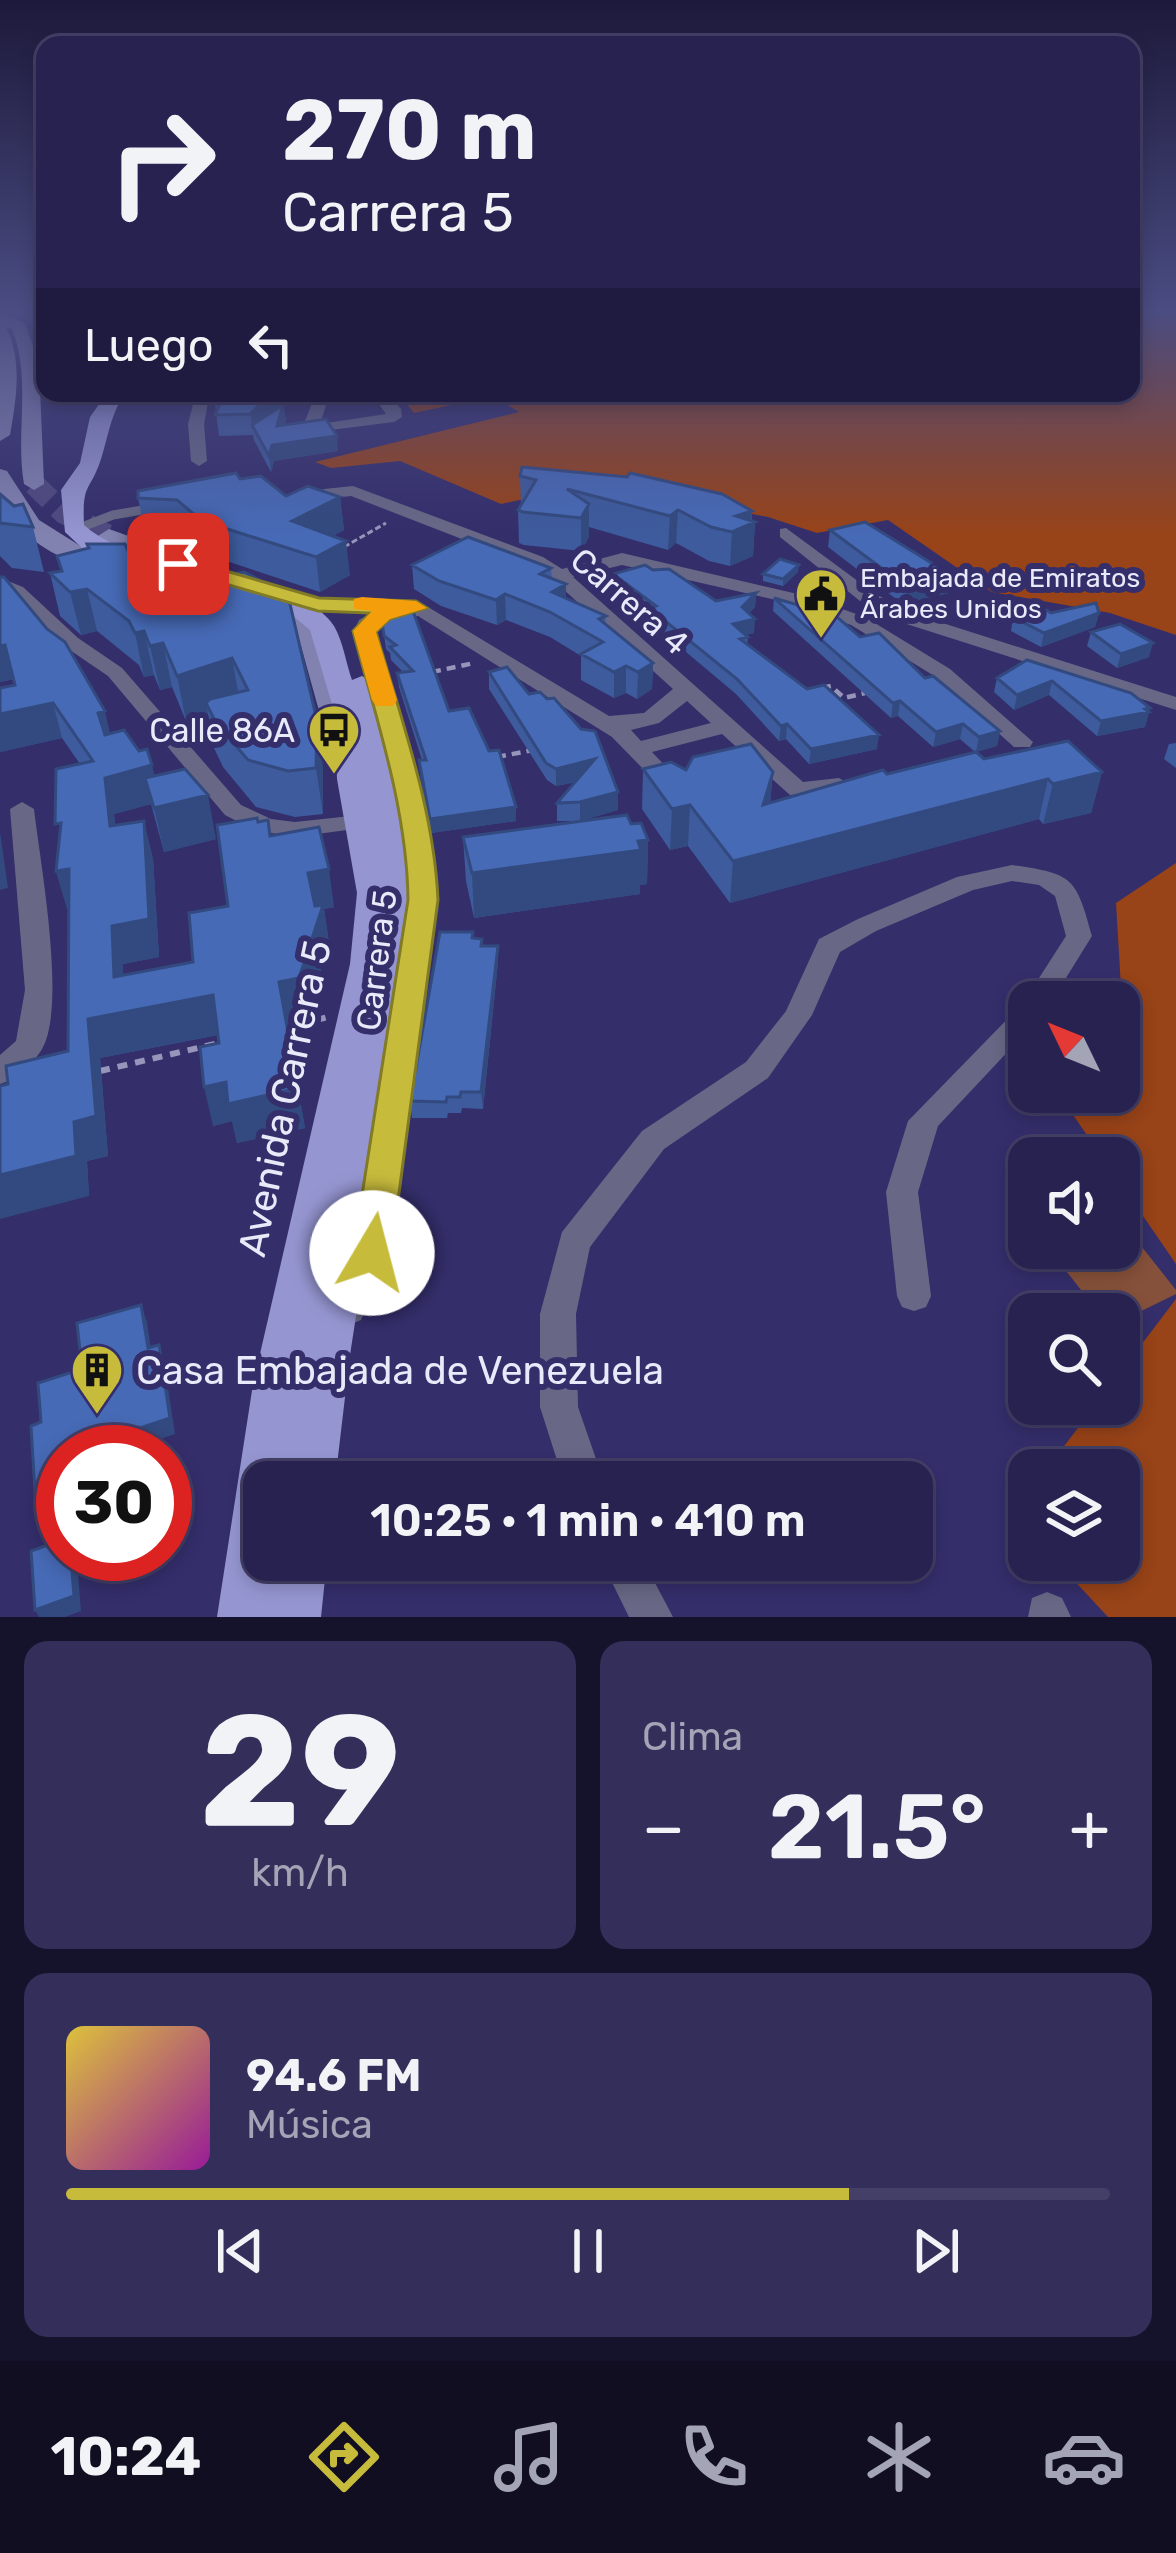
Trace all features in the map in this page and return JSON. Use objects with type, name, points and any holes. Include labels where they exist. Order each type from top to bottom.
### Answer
[{"type":"main road","points":[[0,435],[6,384]]},
{"type":"main road","points":[[34,484],[29,460],[36,392]]},
{"type":"main road","points":[[109,402],[102,410],[93,456],[72,490],[69,512],[74,530],[103,549],[283,602],[315,618],[330,640],[341,676],[356,800]]},
{"type":"main road","points":[[0,475],[7,495],[26,520],[51,542],[82,557]]},
{"type":"main road","points":[[109,536],[197,571],[241,582],[343,628],[363,689],[400,896],[398,934],[314,1461]]},
{"type":"main road","points":[[176,573],[241,582]]},
{"type":"main road","points":[[202,587],[304,609]]},
{"type":"main road","name":"Avenida Carrera 5","points":[[243,1617],[275,1384],[371,940],[373,893],[356,800],[304,609]]},
{"type":"main road","points":[[295,1617],[299,1581]]},
{"type":"street","points":[[199,461],[196,424],[201,402]]},
{"type":"street","points":[[320,402],[311,426],[316,429],[390,419],[394,412],[385,402]]},
{"type":"street","name":"Carrera 4","points":[[324,494],[353,491],[536,561],[559,575],[798,790],[867,778]]},
{"type":"street","points":[[786,533],[880,606],[911,620],[1176,704]]},
{"type":"street","points":[[559,575],[622,559],[795,599],[884,633],[943,673],[1022,742]]},
{"type":"street","points":[[795,599],[827,594],[845,580]]},
{"type":"street","points":[[0,584],[16,591],[70,642],[115,672],[233,810],[246,818],[306,831],[356,800]]},
{"type":"street","points":[[304,609],[416,608],[605,722],[640,748],[663,778]]},
{"type":"street","name":"Carrera 5","points":[[327,1355],[372,1253],[423,900],[416,833],[364,631],[366,624],[383,614],[416,608]]},
{"type":"street","points":[[884,633],[911,620]]},
{"type":"street","points":[[943,673],[947,662],[984,646]]},
{"type":"street","points":[[605,722],[620,725],[658,716],[670,709],[685,688]]},
{"type":"street","points":[[640,748],[727,726]]},
{"type":"street","points":[[1,1072],[30,1045],[40,990],[22,809]]},
{"type":"street","points":[[577,1461],[559,1407],[558,1314],[574,1242],[653,1140],[758,1070],[798,1015],[829,946],[866,925],[966,884],[1012,873],[1046,878],[1067,892],[1079,937],[1051,981]]},
{"type":"street","points":[[914,1296],[902,1192],[924,1121],[1008,1033]]},
{"type":"street","points":[[632,1581],[652,1617]]},
{"type":"lane","points":[[74,530],[113,515],[178,503]]},
{"type":"path","points":[[332,554],[406,512]]},
{"type":"path","points":[[379,680],[498,658]]},
{"type":"path","points":[[814,689],[831,686],[844,698],[884,688]]},
{"type":"path","points":[[169,734],[226,717]]},
{"type":"path","points":[[487,758],[553,746]]},
{"type":"path","points":[[261,1033],[324,1018]]},
{"type":"path","points":[[82,1075],[240,1038]]},
{"type":"shaded area","points":[[1140,384],[1176,384],[1176,635],[1110,613],[992,592],[888,520],[817,533],[768,517],[617,488],[580,487],[501,504],[400,461],[331,468],[315,462],[519,412],[503,402],[1140,402]]},
{"type":"shaded area","points":[[405,402],[465,402],[414,413]]},
{"type":"shaded area","points":[[1176,863],[1176,1264],[1140,1212],[1140,1137],[1088,1137],[1072,1113],[1140,1113],[1140,981],[1121,981],[1116,903]]},
{"type":"shaded area","points":[[1140,1245],[1176,1290],[1140,1312],[1140,1293],[1083,1293],[1065,1269],[1140,1269]]},
{"type":"shaded area","points":[[1176,1299],[1176,1617],[1108,1617],[1075,1581],[1140,1581],[1140,1449],[1062,1449],[1080,1425],[1140,1425],[1140,1346]]},
{"type":"building","points":[[220,402],[263,402],[250,414],[215,415]]},
{"type":"building","points":[[283,405],[277,426],[326,419],[337,436],[272,445],[269,456],[252,425]]},
{"type":"building","points":[[522,467],[627,477],[630,473],[722,494],[752,511],[736,516],[755,522],[732,532],[678,510],[670,516],[567,489],[589,504],[581,518],[523,512],[518,510],[536,480],[520,476]]},
{"type":"building","points":[[236,473],[240,479],[261,476],[286,496],[308,486],[340,497],[292,521],[346,541],[316,557],[202,521],[177,500],[138,498],[138,491]]},
{"type":"building","points":[[0,494],[14,506],[23,504],[33,527],[0,523]]},
{"type":"building","points":[[865,522],[951,575],[907,587],[830,530]]},
{"type":"building","points":[[468,537],[551,568],[540,574],[566,584],[552,592],[606,616],[599,619],[653,663],[638,672],[626,666],[614,672],[581,654],[603,642],[550,612],[505,594],[496,600],[439,581],[412,565]]},
{"type":"building","points":[[87,544],[125,544],[132,559],[144,563],[147,572],[190,581],[244,572],[277,589],[290,604],[317,721],[316,768],[288,771],[248,760],[215,721],[206,703],[210,699],[248,690],[232,658],[177,676],[163,643],[150,646],[144,631],[135,633],[129,621],[87,589],[70,592],[50,573],[62,571],[57,556],[89,548]]},
{"type":"building","points":[[780,559],[799,565],[783,579],[763,574]]},
{"type":"building","points":[[645,565],[653,570],[669,569],[716,601],[756,593],[742,607],[755,619],[733,624],[748,637],[740,639],[807,689],[824,685],[879,735],[811,749],[787,724],[781,726],[737,679],[649,608],[656,606],[613,574]]},
{"type":"building","points":[[0,577],[65,642],[105,711],[98,713],[105,735],[124,730],[139,751],[147,749],[152,765],[105,778],[110,826],[144,821],[149,919],[112,926],[114,977],[193,962],[189,913],[228,906],[217,825],[268,820],[270,836],[319,827],[329,869],[308,873],[315,906],[323,905],[299,978],[279,982],[298,1088],[228,1104],[226,1082],[204,1087],[200,1047],[219,1043],[213,995],[88,1019],[96,1116],[74,1122],[76,1156],[0,1175],[0,1086],[8,1084],[6,1066],[68,1051],[69,869],[56,871],[61,823],[55,824],[56,769],[93,761],[53,703],[0,714],[0,688],[15,685],[5,645],[0,646]]},
{"type":"building","points":[[774,598],[836,616],[860,637],[879,633],[925,678],[933,676],[1000,731],[979,737],[963,724],[936,732],[900,701],[893,703]]},
{"type":"building","points":[[1096,603],[1099,613],[1044,633],[1013,617],[1043,608],[1051,613]]},
{"type":"building","points":[[413,611],[449,711],[469,708],[489,751],[499,750],[516,807],[430,819],[419,760],[426,760],[397,673],[413,671],[390,647],[396,645],[384,636],[381,615],[390,618]]},
{"type":"building","points":[[1120,624],[1153,643],[1121,654],[1091,632]]},
{"type":"building","points":[[1027,660],[1131,693],[1149,712],[1101,721],[1052,681],[1017,695],[997,678]]},
{"type":"building","points":[[507,667],[529,694],[540,692],[547,699],[554,698],[581,729],[595,731],[618,792],[557,803],[595,759],[556,769],[546,763],[489,672]]},
{"type":"building","points":[[1068,741],[1102,772],[1053,784],[1048,779],[733,861],[690,805],[672,809],[643,769],[671,762],[686,770],[693,757],[751,744],[773,772],[763,805],[883,770],[887,774],[976,752],[984,759]]},
{"type":"building","points":[[185,769],[208,795],[154,808],[145,778]]},
{"type":"building","points":[[627,815],[631,824],[641,823],[648,840],[638,841],[641,850],[472,873],[463,837]]},
{"type":"building","points":[[440,932],[473,932],[472,938],[482,939],[481,946],[498,946],[481,1092],[461,1092],[460,1097],[447,1097],[446,1102],[410,1101]]},
{"type":"building","name":"Casa Embajada de Venezuela","points":[[141,1305],[148,1348],[159,1345],[170,1418],[149,1425],[36,1425],[35,1492],[31,1426],[41,1422],[38,1383],[82,1369],[77,1323]]},
{"type":"building","name":"Casa Embajada de Venezuela","points":[[36,1549],[36,1581],[73,1581],[74,1596],[35,1610],[31,1551]]},
{"type":"tunnel","points":[[34,484],[64,513],[109,536]]},
{"type":"slow traffic","points":[[362,604],[416,608],[383,614],[366,624],[384,700]]},
{"type":"place","name":"Embajada de Emiratos Árabes Unidos","points":[[821,640]]},
{"type":"place","name":"Calle 86A","points":[[334,776]]},
{"type":"place","name":"Casa Embajada de Venezuela","points":[[97,1416]]},
{"type":"route","points":[[178,564],[318,604],[416,608],[383,614],[366,624],[364,631],[402,768],[422,867],[423,900],[372,1253]]}]
